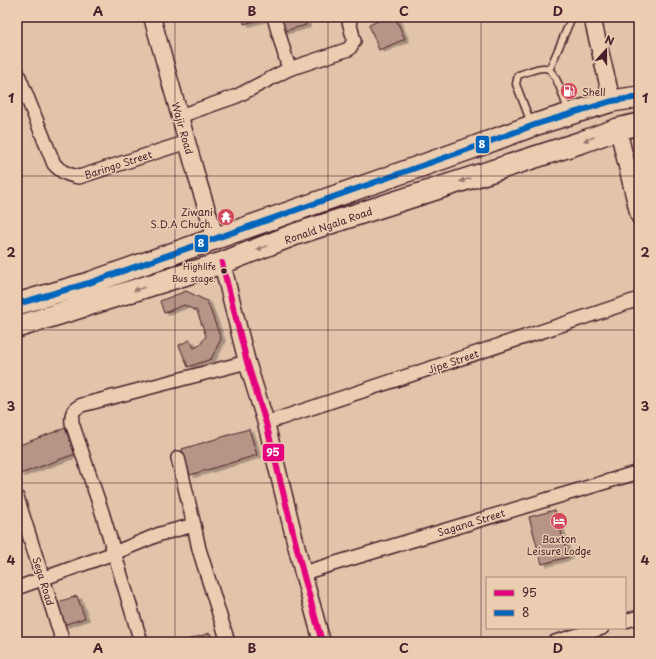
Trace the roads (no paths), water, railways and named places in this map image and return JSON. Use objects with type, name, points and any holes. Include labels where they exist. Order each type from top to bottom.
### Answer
[{"type":"highway","points":[[17,304],[89,283],[532,126],[612,101],[639,97]]},
{"type":"highway","name":"Ronald Ngala Road","points":[[17,326],[222,263],[296,234],[618,129],[639,124]]},
{"type":"street","name":"Wajir Road","points":[[152,17],[198,181],[216,239]]},
{"type":"street","points":[[274,17],[289,69]]},
{"type":"street","points":[[180,116],[237,96],[259,86],[289,69],[349,48],[354,40],[348,17]]},
{"type":"street","points":[[592,17],[612,101]]},
{"type":"street","name":"Baringo Street","points":[[17,72],[54,164],[69,175],[79,177],[187,142]]},
{"type":"street","points":[[618,129],[639,216]]},
{"type":"street","points":[[222,263],[247,362],[266,423],[303,573],[322,642]]},
{"type":"street","name":"Jipe Street","points":[[266,423],[639,299]]},
{"type":"street","points":[[141,642],[102,512],[72,423],[72,412],[82,405],[247,362]]},
{"type":"street","points":[[178,458],[199,548],[228,642]]},
{"type":"street","name":"Sagana Street","points":[[303,573],[639,472]]},
{"type":"street","name":"Sega Road","points":[[17,497],[63,642]]},
{"type":"street","points":[[17,588],[114,553],[160,534],[194,525]]},
{"type":"street","points":[[626,621],[639,617]]},
{"type":"street","points":[[555,642],[599,629]]},
{"type":"lane","points":[[550,68],[572,17]]},
{"type":"lane","points":[[532,126],[516,84],[518,76],[525,73],[544,67],[550,68],[554,73],[569,114]]},
{"type":"place","name":"Shell","points":[[569,91]]},
{"type":"place","name":"Ziwani S.D.A Chuch.","points":[[226,217]]},
{"type":"place","name":"Highlife Bus stage.","points":[[224,271]]},
{"type":"place","name":"Baxton Leisure Lodge","points":[[559,521]]}]
